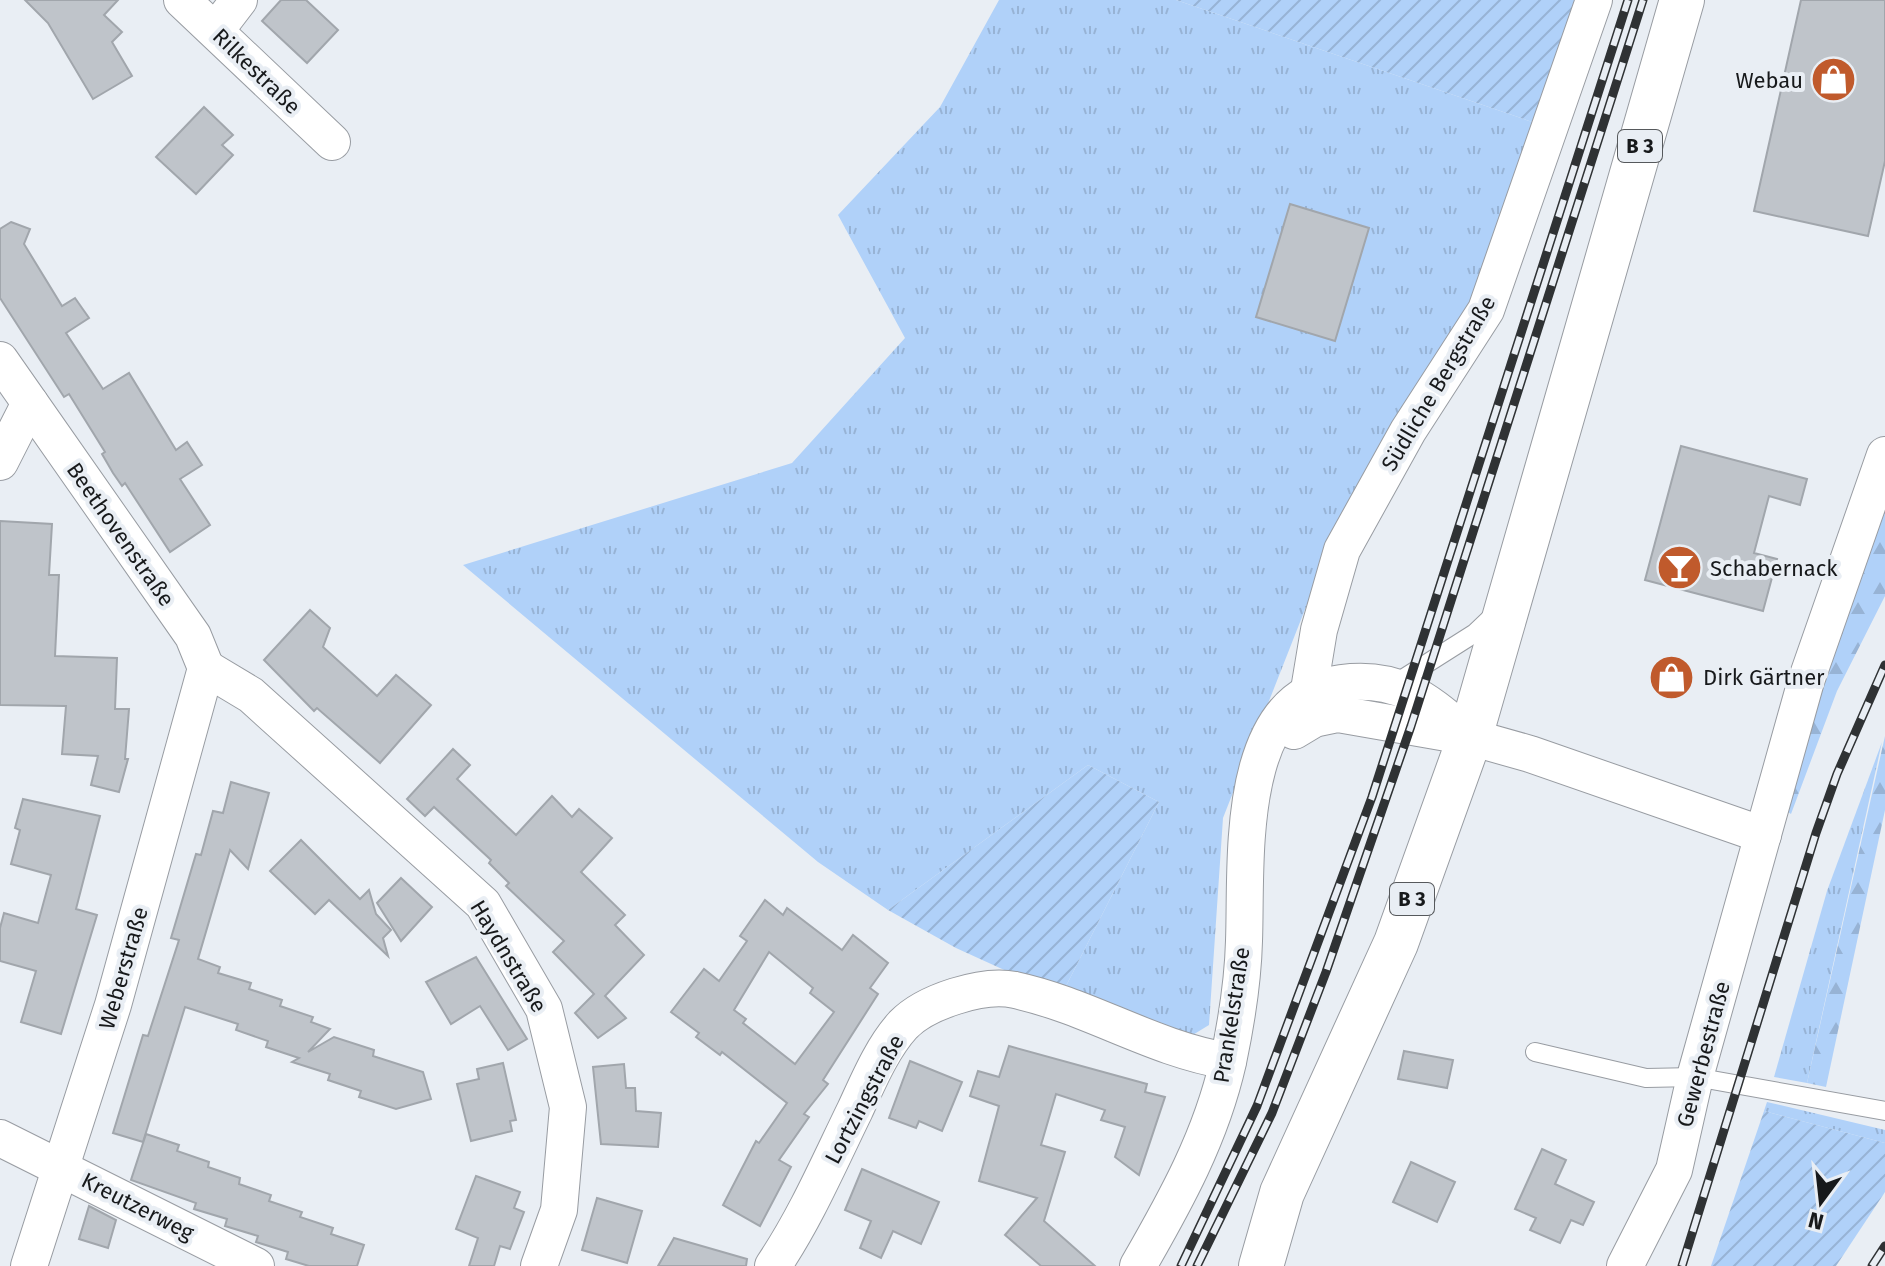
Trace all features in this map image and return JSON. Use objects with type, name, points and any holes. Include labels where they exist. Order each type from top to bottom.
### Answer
[{"type":"main road","name":"B 3","points":[[1261,1266],[1282,1193],[1396,943],[1470,737],[1682,0]]},
{"type":"street","name":"Rilkestraße","points":[[182,0],[332,142]]},
{"type":"street","points":[[216,30],[239,0]]},
{"type":"street","name":"Südliche Bergstraße","points":[[1312,704],[1319,630],[1342,550],[1408,431],[1486,310],[1594,0]]},
{"type":"street","name":"Beethovenstraße","points":[[0,360],[193,636],[206,668]]},
{"type":"street","points":[[0,462],[30,403]]},
{"type":"street","name":"Gewerbestraße","points":[[1625,1266],[1674,1170],[1695,1077],[1806,681],[1885,455]]},
{"type":"street","name":"Weberstraße","points":[[29,1266],[113,1005],[206,668]]},
{"type":"street","name":"Haydnstraße","points":[[206,668],[251,695],[483,904],[544,1009],[568,1107],[559,1210],[539,1266]]},
{"type":"street","name":"Prankelstraße","points":[[1138,1266],[1183,1188],[1204,1144],[1228,1061],[1244,946],[1246,828],[1264,748],[1312,704],[1358,681],[1420,695],[1470,737]]},
{"type":"street","name":"Prankelstraße","points":[[1312,704],[1338,714],[1470,737]]},
{"type":"street","points":[[1470,737],[1530,754],[1763,835]]},
{"type":"street","name":"Lortzingstraße","points":[[773,1266],[796,1232],[874,1070],[904,1024],[953,995],[1012,989],[1087,1013],[1170,1048],[1228,1061]]},
{"type":"street","name":"Kreutzerweg","points":[[0,1138],[256,1266]]},
{"type":"lane","points":[[1390,687],[1475,633],[1510,601]]},
{"type":"lane","points":[[1535,1052],[1646,1078],[1695,1077],[1885,1111]]},
{"type":"green space","points":[[999,0],[1176,0],[1544,126],[1489,268],[1324,561],[1223,818],[1209,1025],[1178,1044],[1061,996],[1159,802],[1088,765],[888,910],[818,862],[463,565],[792,463],[905,338],[838,215],[940,107]]},
{"type":"green space","points":[[1176,0],[1590,0],[1544,126]]},
{"type":"green space","points":[[1885,489],[1885,596],[1837,691],[1791,814],[1781,807]]},
{"type":"green space","points":[[1885,736],[1885,810],[1826,1087],[1807,1083]]},
{"type":"green space","points":[[1882,742],[1807,1083],[1774,1077],[1827,891]]},
{"type":"green space","points":[[1088,765],[1159,802],[1061,996],[956,948],[888,910]]},
{"type":"green space","points":[[1767,1102],[1885,1130],[1885,1143],[1764,1111]]},
{"type":"green space","points":[[1764,1111],[1885,1143],[1885,1192],[1836,1266],[1711,1266]]},
{"type":"building","points":[[25,0],[118,0],[104,15],[122,32],[112,42],[132,76],[93,99],[48,23]]},
{"type":"building","points":[[281,0],[306,0],[338,30],[307,63],[262,21]]},
{"type":"building","name":"Webau","points":[[1801,0],[1885,0],[1885,161],[1868,236],[1754,211]]},
{"type":"building","points":[[204,107],[233,135],[222,145],[233,155],[196,194],[156,157]]},
{"type":"building","points":[[1290,204],[1369,228],[1335,341],[1256,317]]},
{"type":"building","points":[[11,222],[30,229],[24,244],[62,306],[75,298],[89,318],[66,333],[103,389],[129,373],[176,450],[187,442],[202,465],[180,479],[210,525],[170,552],[125,483],[122,486],[113,473],[102,454],[105,452],[69,394],[64,397],[0,298],[0,229]]},
{"type":"building","points":[[1681,446],[1807,479],[1800,505],[1769,496],[1754,553],[1777,559],[1763,611],[1645,580]]},
{"type":"building","points":[[0,521],[52,524],[49,575],[59,575],[55,656],[117,658],[115,709],[129,709],[125,759],[128,759],[119,792],[91,785],[98,756],[62,754],[66,706],[0,705]]},
{"type":"building","points":[[310,610],[330,628],[323,647],[377,696],[396,675],[431,705],[380,763],[317,708],[314,711],[264,660]]},
{"type":"building","points":[[453,749],[470,765],[457,779],[516,835],[552,796],[572,817],[579,809],[612,838],[581,872],[625,915],[615,925],[644,955],[605,996],[626,1018],[598,1038],[575,1013],[594,994],[553,952],[564,941],[506,886],[509,883],[489,863],[491,860],[434,807],[425,816],[407,799]]},
{"type":"building","points":[[231,782],[269,793],[248,869],[230,850],[198,959],[220,967],[218,973],[251,983],[249,989],[282,1000],[280,1006],[313,1017],[311,1022],[330,1029],[308,1052],[334,1037],[374,1050],[373,1056],[423,1072],[431,1099],[396,1109],[359,1097],[361,1091],[328,1080],[330,1074],[292,1062],[299,1058],[266,1047],[268,1041],[236,1030],[238,1024],[185,1007],[143,1142],[113,1133],[143,1035],[148,1036],[179,940],[171,938],[196,854],[201,855],[213,811],[223,813]]},
{"type":"building","points":[[23,799],[100,816],[76,909],[97,915],[61,1034],[21,1022],[36,971],[0,961],[0,928],[4,913],[38,923],[51,875],[11,864],[20,830],[15,828]]},
{"type":"building","points":[[301,840],[360,899],[369,890],[376,914],[391,930],[383,938],[388,956],[329,900],[315,914],[270,871]]},
{"type":"building","points":[[401,878],[432,907],[401,941],[377,903]]},
{"type":"building","points":[[765,900],[783,915],[787,908],[842,950],[853,935],[888,963],[870,988],[878,994],[823,1080],[828,1084],[804,1114],[809,1117],[779,1160],[791,1167],[760,1226],[723,1205],[756,1141],[759,1143],[787,1103],[722,1052],[720,1055],[696,1037],[699,1033],[671,1012],[704,969],[719,981],[747,941],[740,936]],"holes":[[[769,952],[813,988],[810,993],[834,1012],[795,1064],[743,1023],[746,1019],[734,1010]]]},
{"type":"building","points":[[476,957],[527,1039],[508,1050],[480,1006],[451,1024],[426,982]]},
{"type":"building","points":[[1009,1046],[1147,1084],[1145,1092],[1165,1097],[1139,1175],[1115,1157],[1125,1127],[1101,1120],[1105,1110],[1056,1094],[1041,1145],[1065,1152],[1044,1221],[1095,1266],[1041,1266],[1005,1235],[1037,1198],[979,1181],[999,1106],[970,1096],[978,1071],[999,1077]]},
{"type":"building","points":[[1404,1051],[1453,1060],[1447,1088],[1398,1079]]},
{"type":"building","points":[[910,1061],[962,1082],[942,1131],[919,1121],[916,1128],[889,1118]]},
{"type":"building","points":[[503,1063],[516,1120],[510,1121],[512,1131],[471,1141],[457,1084],[479,1079],[477,1069]]},
{"type":"building","points":[[624,1064],[626,1088],[635,1088],[636,1111],[661,1113],[658,1147],[601,1144],[593,1067]]},
{"type":"building","points":[[146,1134],[179,1145],[177,1151],[209,1162],[208,1167],[240,1178],[239,1184],[271,1195],[269,1201],[302,1212],[300,1217],[333,1228],[331,1234],[364,1245],[357,1266],[309,1266],[286,1259],[288,1252],[256,1242],[258,1236],[225,1226],[227,1219],[194,1209],[196,1203],[131,1180]]},
{"type":"building","points":[[1542,1149],[1566,1160],[1555,1184],[1594,1202],[1583,1225],[1571,1220],[1560,1243],[1530,1230],[1536,1218],[1515,1209]]},
{"type":"building","points":[[1411,1162],[1455,1182],[1437,1222],[1393,1202]]},
{"type":"building","points":[[862,1169],[939,1202],[921,1244],[893,1231],[881,1258],[860,1248],[871,1221],[845,1210]]},
{"type":"building","points":[[476,1176],[520,1192],[514,1208],[524,1212],[510,1249],[500,1246],[494,1266],[469,1266],[478,1238],[456,1229]]},
{"type":"building","points":[[597,1198],[642,1211],[627,1263],[582,1250]]},
{"type":"building","points":[[89,1206],[116,1220],[108,1248],[79,1239]]},
{"type":"building","points":[[674,1238],[747,1259],[746,1266],[658,1266]]},
{"type":"railway","points":[[1181,1266],[1257,1106],[1372,797],[1628,0]]},
{"type":"railway","points":[[1197,1266],[1272,1113],[1326,972],[1411,726],[1643,0]]},
{"type":"railway","points":[[1682,1266],[1816,833],[1837,774],[1885,665]]},
{"type":"railway","points":[[1872,1266],[1885,1246]]},
{"type":"place","name":"Webau","points":[[1834,80]]},
{"type":"place","name":"Schabernack","points":[[1679,568]]},
{"type":"place","name":"Dirk Gärtner","points":[[1672,677]]}]
